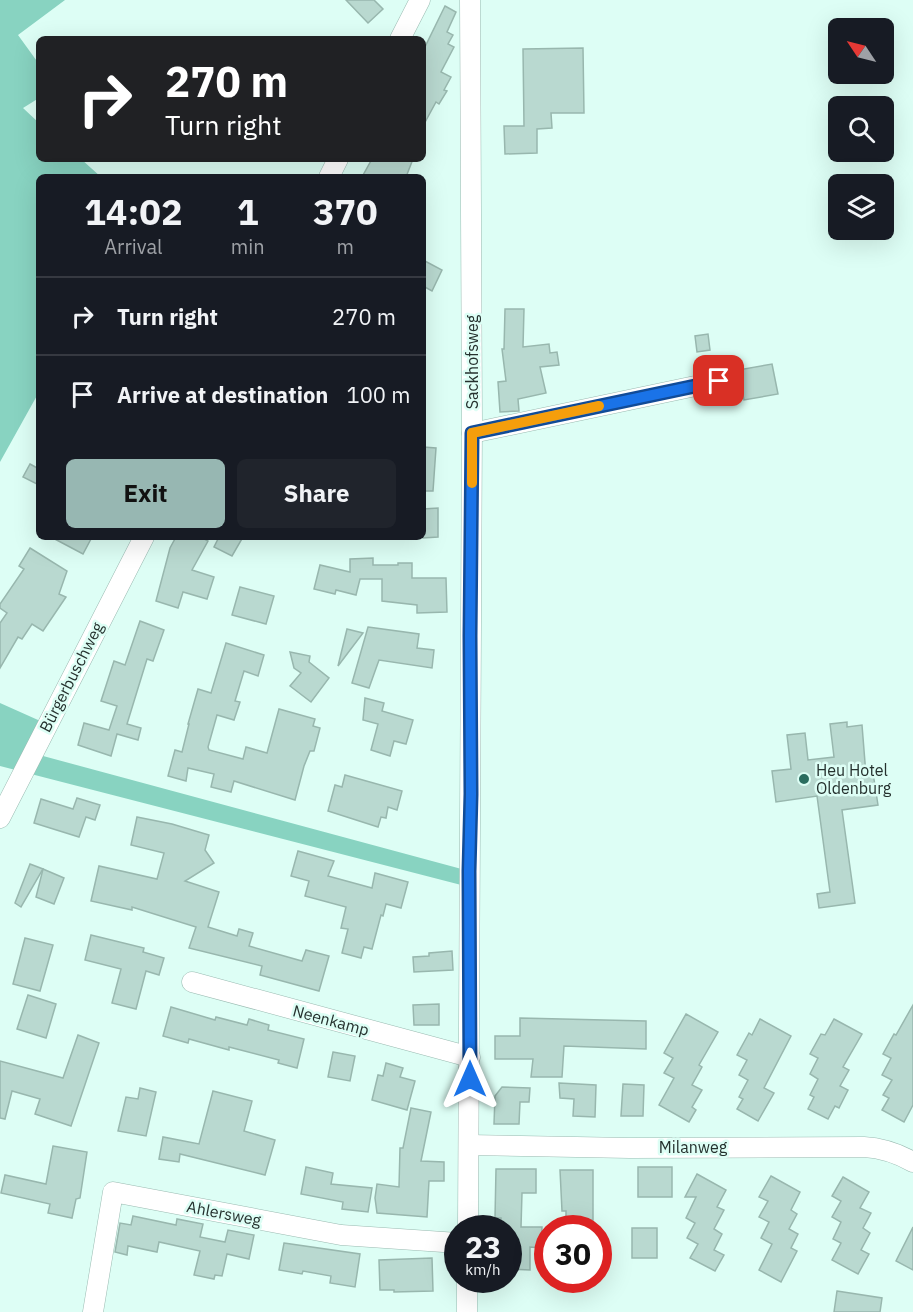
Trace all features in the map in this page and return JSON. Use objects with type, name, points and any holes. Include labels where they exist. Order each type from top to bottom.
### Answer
[{"type":"street","points":[[402,36],[420,0]]},
{"type":"street","name":"Sackhofsweg","points":[[468,1215],[472,433],[470,0]]},
{"type":"street","points":[[472,433],[719,381]]},
{"type":"street","name":"Bürgerbuschweg","points":[[0,818],[142,540]]},
{"type":"street","name":"Neenkamp","points":[[192,982],[470,1057]]},
{"type":"street","name":"Milanweg","points":[[469,1145],[630,1148],[864,1147],[884,1149],[900,1154],[913,1162]]},
{"type":"street","name":"Ahlersweg","points":[[93,1312],[113,1192],[341,1235],[444,1242]]},
{"type":"street","points":[[467,1293],[467,1312]]},
{"type":"green space","points":[[0,0],[65,0],[18,35],[36,60],[36,100],[23,108],[36,120],[36,162],[84,162],[98,174],[36,174],[36,397],[0,462]]},
{"type":"green space","points":[[0,703],[47,724],[32,753],[469,871],[469,887],[0,766]]},
{"type":"building","points":[[346,0],[374,0],[383,9],[368,23]]},
{"type":"building","points":[[445,6],[456,12],[447,32],[453,35],[448,44],[454,47],[441,72],[451,77],[444,90],[447,91],[439,104],[436,102],[426,120],[426,45]]},
{"type":"building","points":[[583,48],[584,113],[551,113],[552,128],[537,129],[537,153],[505,154],[504,126],[524,126],[523,49]]},
{"type":"building","points":[[370,162],[412,162],[407,174],[364,174]]},
{"type":"building","points":[[426,262],[442,270],[432,291],[426,288]]},
{"type":"building","points":[[505,309],[524,309],[523,347],[549,344],[550,353],[557,352],[559,365],[540,367],[546,393],[518,399],[519,411],[500,412],[498,382],[506,381],[502,349],[504,349]]},
{"type":"building","points":[[708,334],[710,350],[697,352],[695,336]]},
{"type":"building","points":[[772,364],[778,394],[744,400],[738,370]]},
{"type":"building","points":[[426,447],[436,448],[433,491],[426,491]]},
{"type":"building","points":[[30,464],[36,467],[36,484],[23,477]]},
{"type":"building","points":[[438,508],[438,537],[426,538],[426,509]]},
{"type":"building","points":[[57,540],[90,540],[83,554]]},
{"type":"building","points":[[174,540],[208,541],[192,570],[214,577],[207,599],[183,592],[178,608],[156,601],[170,548]]},
{"type":"building","points":[[218,540],[241,540],[232,556],[214,547]]},
{"type":"building","points":[[30,548],[67,571],[59,594],[66,597],[43,631],[32,624],[22,639],[18,637],[0,668],[0,623],[7,613],[0,608],[0,604],[24,569],[19,566]]},
{"type":"building","points":[[373,558],[373,565],[412,563],[412,578],[446,578],[447,612],[417,613],[417,605],[382,601],[382,579],[360,579],[356,595],[336,590],[335,594],[314,589],[320,565],[350,572],[350,559]]},
{"type":"building","points":[[240,587],[274,596],[266,624],[232,615]]},
{"type":"building","points":[[140,621],[164,630],[153,661],[147,659],[127,724],[141,728],[138,740],[117,734],[111,756],[78,745],[84,723],[109,730],[117,706],[101,701],[114,661],[125,665]]},
{"type":"building","points":[[368,627],[419,634],[417,648],[434,650],[432,668],[379,660],[369,688],[352,683]]},
{"type":"building","points":[[347,629],[363,633],[338,666]]},
{"type":"building","points":[[226,643],[264,655],[258,676],[244,671],[235,701],[240,702],[234,720],[217,715],[209,750],[243,759],[246,747],[267,753],[279,709],[315,719],[313,726],[320,728],[314,751],[310,751],[304,766],[295,800],[234,781],[231,792],[211,787],[214,774],[188,768],[186,781],[168,776],[175,750],[182,752],[198,689],[211,693]]},
{"type":"building","points":[[290,652],[310,656],[309,662],[329,678],[311,702],[290,686],[301,673],[294,668]]},
{"type":"building","points":[[365,698],[384,703],[382,711],[413,720],[406,744],[394,741],[390,756],[371,750],[378,724],[363,720]]},
{"type":"building","points":[[847,722],[847,727],[862,725],[866,775],[873,773],[878,805],[842,810],[855,903],[819,908],[817,894],[830,892],[817,796],[776,802],[772,771],[791,769],[787,735],[805,733],[808,760],[834,757],[830,724]]},
{"type":"building","points":[[345,775],[402,791],[397,810],[388,807],[386,818],[381,817],[378,827],[328,811],[335,785],[342,787]]},
{"type":"building","points":[[77,798],[100,805],[95,820],[86,817],[79,837],[34,823],[41,799],[73,809]]},
{"type":"building","points":[[137,817],[209,835],[205,850],[214,863],[185,881],[219,892],[208,927],[237,936],[239,929],[253,933],[249,946],[302,961],[306,950],[329,956],[319,991],[260,975],[262,966],[189,948],[196,927],[132,907],[132,910],[91,901],[99,866],[157,879],[164,853],[131,845]]},
{"type":"building","points":[[298,851],[334,861],[328,876],[372,888],[375,873],[408,882],[401,908],[386,904],[372,949],[364,947],[361,958],[342,953],[348,929],[341,928],[346,907],[305,896],[309,881],[291,876]]},
{"type":"building","points":[[30,864],[43,869],[21,907],[15,903]]},
{"type":"building","points":[[43,869],[64,878],[54,904],[36,897]]},
{"type":"building","points":[[91,935],[144,948],[143,952],[164,958],[159,975],[146,971],[136,1009],[112,1003],[121,969],[85,960]]},
{"type":"building","points":[[25,938],[53,945],[40,991],[13,984]]},
{"type":"building","points":[[452,951],[453,970],[414,972],[413,957]]},
{"type":"building","points":[[28,995],[56,1004],[46,1038],[17,1029]]},
{"type":"building","points":[[439,1004],[439,1025],[414,1025],[413,1005]]},
{"type":"building","points":[[913,1005],[913,1105],[904,1122],[882,1110],[889,1098],[883,1095],[892,1080],[882,1075],[891,1058],[883,1054]]},
{"type":"building","points":[[171,1007],[215,1020],[216,1017],[247,1025],[249,1019],[269,1025],[268,1030],[304,1039],[297,1068],[278,1063],[279,1060],[229,1047],[229,1050],[189,1039],[188,1043],[163,1036]]},
{"type":"building","points":[[686,1014],[718,1032],[699,1065],[702,1067],[692,1085],[702,1090],[692,1107],[696,1110],[689,1122],[659,1105],[674,1078],[664,1073],[673,1058],[664,1053]]},
{"type":"building","points":[[520,1018],[646,1021],[646,1049],[564,1046],[562,1077],[531,1077],[533,1059],[495,1059],[495,1036],[520,1036]]},
{"type":"building","points":[[760,1019],[791,1036],[764,1088],[774,1093],[758,1121],[737,1109],[743,1099],[739,1097],[748,1080],[739,1075],[747,1060],[737,1055],[749,1033],[752,1035]]},
{"type":"building","points":[[834,1019],[862,1034],[843,1067],[849,1070],[840,1086],[848,1090],[839,1108],[835,1106],[828,1119],[808,1109],[814,1097],[810,1095],[818,1079],[810,1074],[818,1058],[810,1054],[821,1034],[825,1035]]},
{"type":"building","points":[[78,1035],[99,1043],[71,1126],[35,1114],[40,1099],[12,1091],[5,1119],[0,1118],[0,1061],[63,1078]]},
{"type":"building","points":[[333,1052],[355,1056],[350,1081],[328,1077]]},
{"type":"building","points":[[386,1063],[403,1068],[400,1077],[415,1081],[407,1110],[372,1100],[378,1075],[383,1076]]},
{"type":"building","points":[[559,1083],[596,1085],[595,1117],[573,1116],[574,1099],[560,1098]]},
{"type":"building","points":[[623,1084],[644,1085],[643,1116],[621,1116]]},
{"type":"building","points":[[502,1087],[530,1088],[529,1102],[520,1102],[519,1124],[494,1124],[495,1096]]},
{"type":"building","points":[[140,1088],[156,1092],[146,1136],[118,1131],[126,1097],[138,1099]]},
{"type":"building","points":[[213,1091],[252,1101],[244,1131],[275,1140],[265,1175],[180,1154],[179,1162],[159,1159],[163,1137],[199,1144]]},
{"type":"building","points":[[411,1108],[431,1112],[421,1161],[444,1162],[444,1181],[429,1181],[427,1217],[377,1213],[375,1198],[377,1184],[399,1187],[400,1148],[403,1148]]},
{"type":"building","points":[[53,1146],[87,1152],[80,1198],[76,1199],[72,1218],[48,1213],[50,1204],[1,1193],[5,1175],[46,1184]]},
{"type":"building","points":[[306,1167],[333,1173],[331,1184],[372,1188],[368,1212],[342,1209],[343,1202],[301,1194]]},
{"type":"building","points":[[638,1167],[672,1167],[672,1197],[638,1197]]},
{"type":"building","points":[[496,1169],[536,1169],[536,1193],[522,1193],[521,1215],[495,1215]]},
{"type":"building","points":[[560,1170],[593,1170],[593,1215],[566,1215],[566,1211],[562,1211]]},
{"type":"building","points":[[697,1174],[726,1190],[717,1207],[724,1210],[714,1229],[722,1234],[714,1250],[724,1255],[715,1271],[690,1258],[698,1244],[687,1238],[695,1223],[686,1218],[696,1197],[685,1197]]},
{"type":"building","points":[[771,1176],[800,1192],[791,1210],[797,1214],[789,1229],[798,1234],[791,1248],[797,1251],[781,1282],[759,1270],[772,1244],[761,1238],[769,1222],[759,1217],[768,1201],[759,1197]]},
{"type":"building","points":[[843,1177],[869,1192],[860,1208],[871,1213],[863,1228],[870,1233],[861,1250],[869,1254],[858,1274],[832,1260],[841,1243],[833,1239],[841,1222],[832,1217],[841,1201],[832,1196]]},
{"type":"building","points":[[133,1216],[176,1225],[177,1219],[203,1224],[200,1237],[225,1242],[228,1230],[254,1235],[249,1259],[227,1254],[222,1276],[215,1275],[214,1279],[194,1275],[200,1251],[159,1242],[157,1252],[128,1246],[127,1255],[115,1252],[120,1223],[131,1225]]},
{"type":"building","points":[[522,1227],[534,1227],[534,1247],[530,1247],[530,1270],[522,1270]]},
{"type":"building","points":[[913,1227],[913,1270],[896,1261]]},
{"type":"building","points":[[632,1228],[657,1228],[657,1258],[632,1258]]},
{"type":"building","points":[[284,1243],[360,1254],[355,1287],[330,1283],[331,1276],[279,1270]]},
{"type":"building","points":[[432,1258],[433,1291],[380,1290],[379,1260]]},
{"type":"building","points":[[837,1291],[882,1298],[880,1312],[834,1312]]},
{"type":"slow traffic","points":[[472,483],[472,433],[599,406]]},
{"type":"place","name":"Heu Hotel Oldenburg","points":[[804,779]]},
{"type":"route","points":[[470,1079],[472,433],[719,381]]}]
